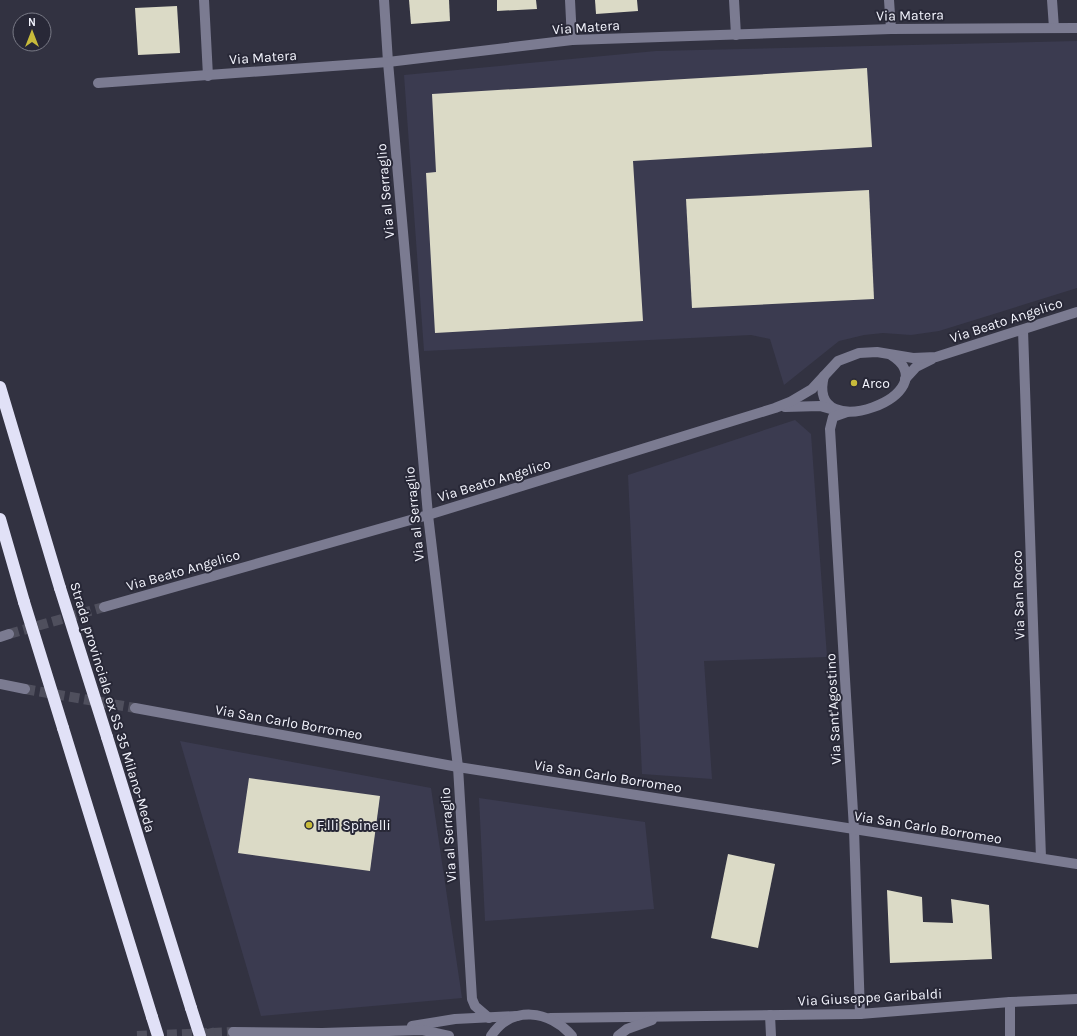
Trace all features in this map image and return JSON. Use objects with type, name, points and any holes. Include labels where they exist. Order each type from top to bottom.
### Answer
[{"type":"highway","name":"Strada provinciale ex SS 35 Milano-Meda","points":[[0,386],[60,588],[200,1036]]},
{"type":"highway","points":[[0,519],[24,602],[158,1036]]},
{"type":"street","points":[[204,0],[208,76]]},
{"type":"street","name":"Via al Serraglio","points":[[384,0],[388,62],[428,515],[458,767],[472,999],[475,1006],[489,1018]]},
{"type":"street","points":[[570,0],[572,40]]},
{"type":"street","points":[[734,0],[736,34]]},
{"type":"street","points":[[889,0],[891,29]]},
{"type":"street","points":[[1052,0],[1054,28]]},
{"type":"street","name":"Via Matera","points":[[98,83],[388,62],[572,40],[891,29],[1077,28]]},
{"type":"street","name":"Via Beato Angelico","points":[[905,379],[916,367],[943,355],[1077,312]]},
{"type":"street","name":"Via San Rocco","points":[[1023,330],[1041,858]]},
{"type":"street","points":[[876,352],[889,354],[898,359],[904,368],[905,379],[902,389],[886,402],[857,411],[842,411],[830,406],[824,398],[822,382],[824,375],[838,361],[859,353],[876,352]]},
{"type":"street","name":"Via Beato Angelico","points":[[889,354],[925,358],[943,355]]},
{"type":"street","name":"Via Beato Angelico","points":[[104,607],[428,515],[775,408],[790,402],[812,389],[824,375]]},
{"type":"street","name":"Via Beato Angelico","points":[[775,408],[805,406],[842,411]]},
{"type":"street","name":"Via Sant'Agostino","points":[[842,411],[833,417],[830,429],[854,829],[860,1014]]},
{"type":"street","points":[[0,684],[25,688]]},
{"type":"street","name":"Via San Carlo Borromeo","points":[[135,708],[458,767],[1077,864]]},
{"type":"street","name":"Via Giuseppe Garibaldi","points":[[663,1017],[860,1014],[1010,1002],[1077,999]]},
{"type":"street","points":[[1010,1002],[1010,1036]]},
{"type":"street","points":[[397,1030],[442,1021],[533,1014],[550,1018],[663,1017]]},
{"type":"street","points":[[770,1015],[771,1036]]},
{"type":"street","points":[[491,1036],[503,1023],[517,1016]]},
{"type":"street","points":[[618,1036],[627,1029],[645,1021],[663,1017]]},
{"type":"street","points":[[550,1018],[564,1026],[572,1036]]},
{"type":"street","points":[[233,1032],[322,1033],[422,1030],[449,1036]]},
{"type":"street","points":[[304,1036],[322,1033]]},
{"type":"shaded area","points":[[1077,41],[1077,288],[939,331],[911,335],[883,333],[864,335],[839,341],[784,385],[770,339],[751,335],[424,351],[404,75],[656,51]]},
{"type":"shaded area","points":[[795,420],[811,434],[827,657],[704,661],[712,779],[642,774],[628,475]]},
{"type":"shaded area","points":[[180,741],[431,788],[462,998],[261,1016]]},
{"type":"shaded area","points":[[479,798],[645,822],[654,909],[485,921]]},
{"type":"building","points":[[409,0],[449,0],[450,21],[411,24]]},
{"type":"building","points":[[497,0],[536,0],[537,9],[497,11]]},
{"type":"building","points":[[595,0],[637,0],[638,11],[596,14]]},
{"type":"building","points":[[177,6],[180,53],[138,55],[135,8]]},
{"type":"building","points":[[867,68],[872,147],[633,161],[643,321],[435,333],[426,173],[436,172],[432,94]]},
{"type":"building","points":[[869,190],[874,299],[692,308],[686,199]]},
{"type":"building","name":"F.lli Spinelli","points":[[249,778],[380,796],[370,871],[238,853]]},
{"type":"building","points":[[728,854],[775,864],[758,948],[711,938]]},
{"type":"building","points":[[887,890],[922,897],[923,922],[953,923],[951,899],[989,905],[992,959],[890,963]]},
{"type":"tunnel","points":[[9,634],[104,607]]},
{"type":"tunnel","points":[[25,689],[135,708]]},
{"type":"tunnel","points":[[137,1036],[233,1032]]},
{"type":"tunnel","points":[[203,1036],[217,1033]]},
{"type":"place","name":"Arco","points":[[854,383]]},
{"type":"place","name":"F.lli Spinelli","points":[[309,825]]}]
